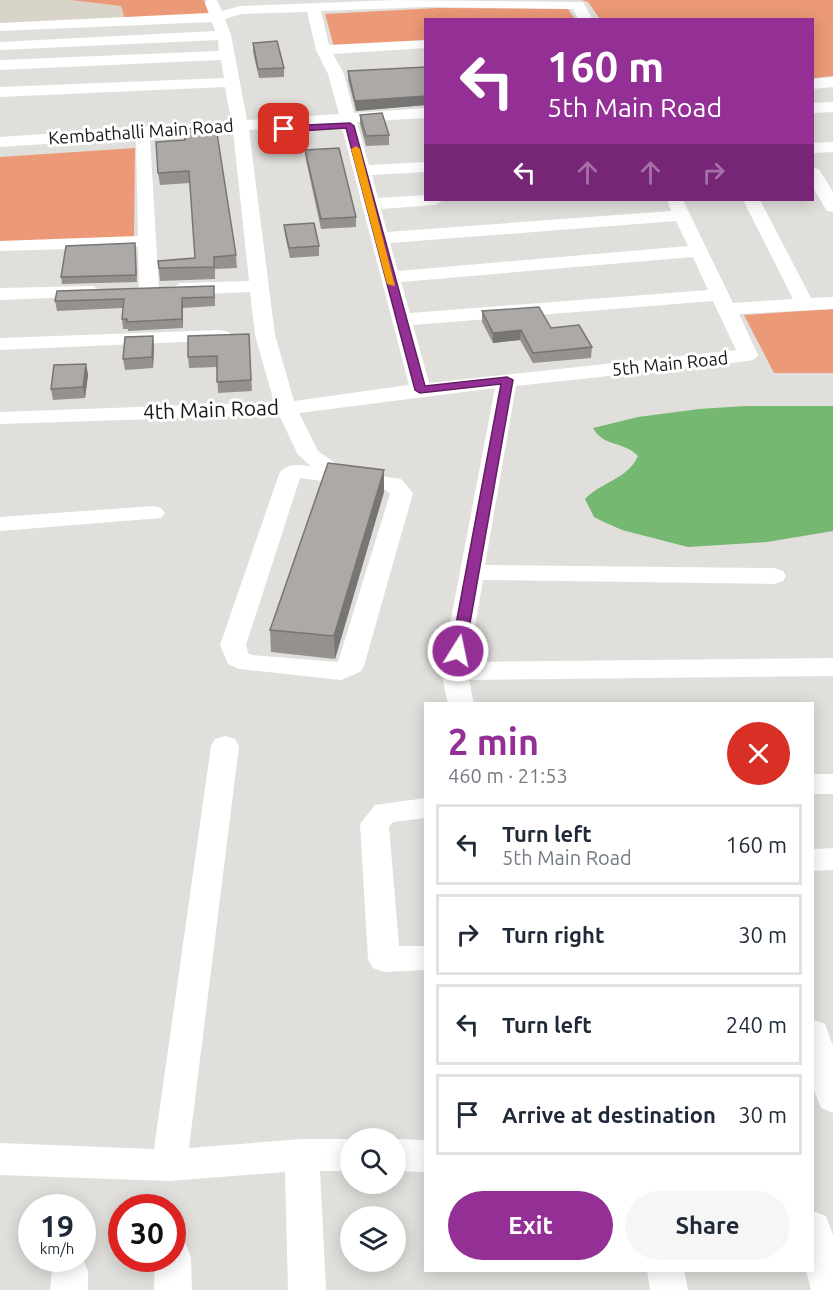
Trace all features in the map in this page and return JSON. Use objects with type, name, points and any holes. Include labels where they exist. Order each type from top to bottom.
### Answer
[{"type":"street","points":[[211,0],[224,35],[240,128],[265,335],[286,408],[309,455],[344,477],[393,484],[402,493],[351,666],[334,672],[242,661],[235,652],[234,637],[290,474],[296,471],[344,477]]},
{"type":"street","points":[[0,27],[218,17],[231,11],[266,5],[427,2],[578,5],[585,18]]},
{"type":"street","points":[[320,5],[323,50],[341,74],[349,122],[361,171],[420,390]]},
{"type":"street","points":[[0,46],[224,35]]},
{"type":"street","points":[[323,50],[424,44]]},
{"type":"street","points":[[0,65],[227,55]]},
{"type":"street","points":[[0,92],[232,82]]},
{"type":"street","points":[[814,84],[833,82]]},
{"type":"street","points":[[814,108],[833,108]]},
{"type":"street","name":"Kembathalli Main Road","points":[[349,122],[424,113]]},
{"type":"street","name":"Kembathalli Main Road","points":[[0,142],[349,122],[424,121]]},
{"type":"street","name":"Kembathalli Main Road","points":[[0,150],[143,139],[240,128]]},
{"type":"street","points":[[143,139],[149,290]]},
{"type":"street","points":[[814,148],[833,147]]},
{"type":"street","points":[[361,171],[424,167]]},
{"type":"street","points":[[814,175],[833,207]]},
{"type":"street","points":[[370,204],[424,201]]},
{"type":"street","points":[[753,201],[805,305]]},
{"type":"street","points":[[379,238],[678,207]]},
{"type":"street","name":"5th Main Road","points":[[420,390],[748,356],[678,207]]},
{"type":"street","points":[[0,246],[146,241]]},
{"type":"street","points":[[390,277],[699,251]]},
{"type":"street","points":[[0,294],[259,286]]},
{"type":"street","points":[[401,320],[723,302],[805,305],[833,303]]},
{"type":"street","points":[[0,344],[265,335]]},
{"type":"street","points":[[461,702],[454,671],[507,380]]},
{"type":"street","name":"4th Main Road","points":[[0,418],[286,408],[420,390]]},
{"type":"street","points":[[0,524],[153,513]]},
{"type":"street","points":[[472,572],[774,576]]},
{"type":"street","points":[[454,671],[833,667]]},
{"type":"street","points":[[169,1165],[225,746]]},
{"type":"street","points":[[814,784],[833,784]]},
{"type":"street","points":[[424,808],[385,812],[374,824],[384,959],[424,958]]},
{"type":"street","points":[[814,860],[833,860]]},
{"type":"street","points":[[814,1037],[833,1098]]},
{"type":"street","points":[[302,1155],[306,1290]]},
{"type":"street","points":[[0,1159],[169,1165],[302,1155],[340,1155]]},
{"type":"street","points":[[406,1155],[424,1156]]},
{"type":"street","points":[[814,1231],[831,1290]]},
{"type":"street","points":[[173,1272],[173,1290]]},
{"type":"street","points":[[665,1272],[669,1290]]},
{"type":"shaded area","points":[[0,0],[71,0],[121,6],[125,19],[0,23]]},
{"type":"shaded area","points":[[71,0],[204,0],[209,15],[125,19],[121,6]]},
{"type":"shaded area","points":[[581,0],[833,0],[833,76],[814,78],[814,18],[599,18],[588,2]]},
{"type":"shaded area","points":[[438,8],[568,9],[574,18],[424,18],[424,42],[334,47],[325,14]]},
{"type":"shaded area","points":[[135,148],[134,237],[0,242],[0,157]]},
{"type":"shaded area","points":[[833,309],[833,373],[774,373],[744,315]]},
{"type":"shaded area","points":[[745,406],[833,406],[833,531],[767,542],[688,547],[622,530],[594,517],[585,499],[628,470],[638,456],[602,438],[593,428],[638,417]]},
{"type":"building","points":[[277,41],[284,68],[258,69],[253,43]]},
{"type":"building","points":[[424,67],[424,96],[355,101],[348,71]]},
{"type":"building","points":[[382,113],[389,135],[366,136],[360,115]]},
{"type":"building","points":[[216,127],[236,255],[214,257],[214,267],[159,268],[158,261],[195,258],[189,171],[158,173],[156,142],[185,140],[184,129]]},
{"type":"building","points":[[339,148],[356,217],[321,219],[305,150]]},
{"type":"building","points":[[314,223],[319,246],[289,248],[284,225]]},
{"type":"building","points":[[135,243],[136,275],[61,277],[66,246]]},
{"type":"building","points":[[214,286],[214,297],[182,298],[182,319],[127,322],[127,319],[122,319],[124,299],[55,301],[57,291]]},
{"type":"building","points":[[539,307],[551,328],[579,325],[592,347],[533,353],[521,330],[493,333],[482,311]]},
{"type":"building","points":[[249,334],[251,380],[217,382],[217,356],[188,357],[188,336]]},
{"type":"building","points":[[153,336],[152,357],[123,359],[125,337]]},
{"type":"building","points":[[86,364],[83,387],[51,389],[54,365]]},
{"type":"building","points":[[328,463],[384,470],[334,636],[270,630]]},
{"type":"slow traffic","points":[[356,149],[392,284]]},
{"type":"route","points":[[284,129],[350,126],[420,390],[507,380],[458,651]]}]
